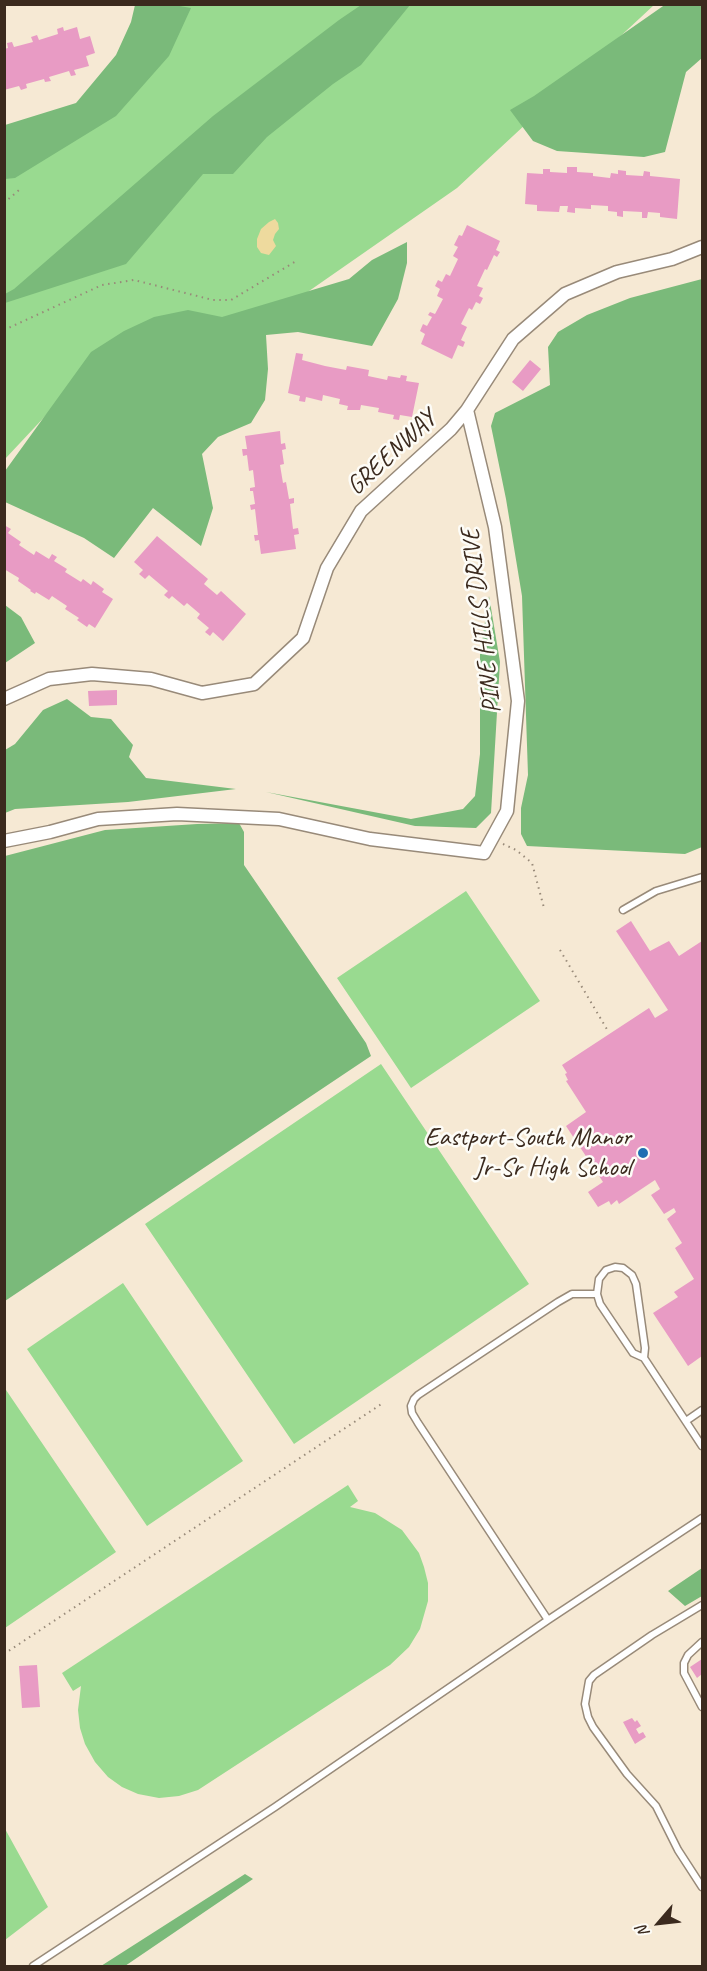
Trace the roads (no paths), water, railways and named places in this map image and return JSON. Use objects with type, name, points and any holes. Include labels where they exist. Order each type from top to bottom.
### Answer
[{"type":"street","name":"GREENWAY","points":[[4,699],[49,679],[92,674],[151,679],[202,693],[254,684],[303,638],[327,568],[361,511],[451,429],[467,410],[513,339],[565,294],[617,272],[672,259],[702,247]]},
{"type":"street","name":"PINE HILLS DRIVE","points":[[4,840],[50,832],[98,819],[177,814],[279,819],[370,839],[484,853],[507,812],[518,701],[495,527],[467,410]]},
{"type":"lane","points":[[623,910],[656,891],[702,877]]},
{"type":"lane","points":[[644,1358],[645,1348],[636,1284],[632,1275],[623,1268],[615,1267],[606,1270],[600,1279],[597,1294],[600,1304],[633,1353],[644,1358],[702,1446]]},
{"type":"lane","points":[[548,1620],[412,1413],[411,1406],[414,1399],[558,1302],[572,1294],[597,1294]]},
{"type":"lane","points":[[686,1421],[702,1410]]},
{"type":"lane","points":[[33,1966],[275,1807],[548,1620],[702,1518]]},
{"type":"lane","points":[[702,1605],[600,1671],[589,1681],[585,1704],[593,1727],[620,1765],[656,1806],[678,1850],[702,1887]]},
{"type":"lane","points":[[702,1642],[688,1655],[684,1663],[684,1673],[702,1707]]},
{"type":"place","name":"Eastport-South Manor Jr-Sr High School","points":[[643,1153]]}]
